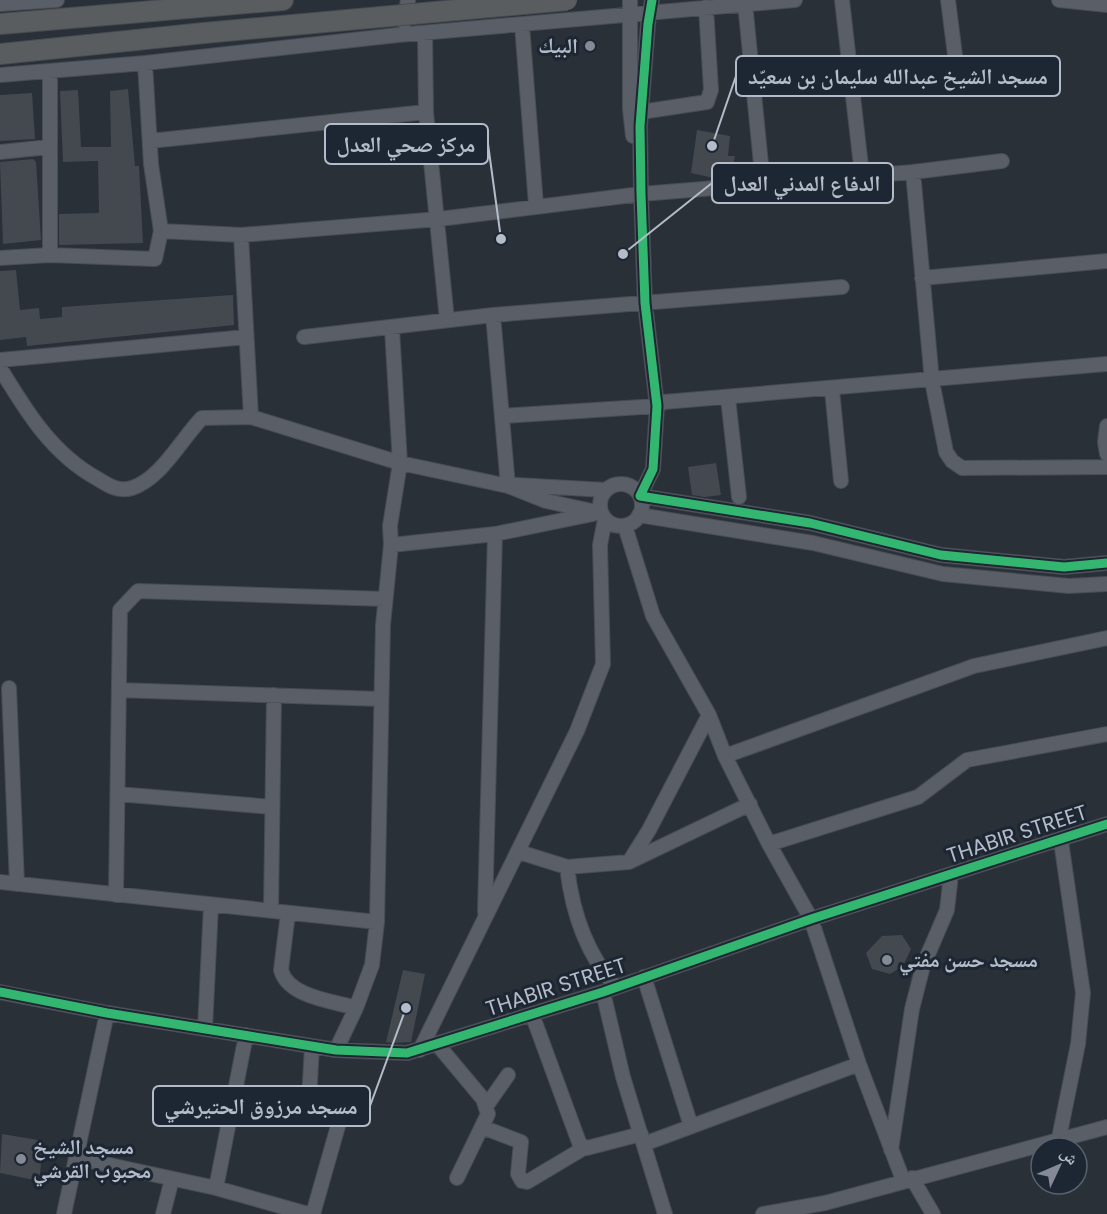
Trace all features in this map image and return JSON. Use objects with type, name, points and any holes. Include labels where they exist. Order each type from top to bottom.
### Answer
[{"type":"highway","points":[[0,24],[283,0]]},
{"type":"highway","points":[[0,54],[567,0]]},
{"type":"street","points":[[0,4],[57,0]]},
{"type":"street","points":[[398,35],[407,14],[408,0]]},
{"type":"street","points":[[435,0],[449,31]]},
{"type":"street","points":[[630,0],[628,15],[630,109],[640,194]]},
{"type":"street","points":[[0,75],[145,63],[398,35],[628,15],[651,6],[706,7],[795,0]]},
{"type":"street","points":[[842,0],[862,175]]},
{"type":"street","points":[[851,75],[956,63],[948,0]]},
{"type":"street","points":[[1059,0],[1107,5]]},
{"type":"street","points":[[745,3],[763,184]]},
{"type":"street","points":[[0,368],[28,414],[64,457],[114,488],[131,488],[146,480],[173,457],[189,431],[202,418],[251,417],[400,463],[508,486],[546,501],[603,516],[614,525],[626,526],[639,515],[640,496],[653,470],[657,406],[645,303],[640,194],[641,112],[651,6]]},
{"type":"street","points":[[641,112],[707,102],[711,90],[706,7]]},
{"type":"street","points":[[522,25],[536,205]]},
{"type":"street","points":[[425,33],[426,112],[439,219],[447,320]]},
{"type":"street","points":[[0,258],[50,255],[155,259],[161,231],[151,164],[145,63]]},
{"type":"street","points":[[50,71],[50,255]]},
{"type":"street","points":[[150,141],[426,112]]},
{"type":"street","points":[[0,152],[49,147]]},
{"type":"street","points":[[161,231],[241,235],[439,219],[536,205],[640,194],[913,172],[1002,161]]},
{"type":"street","points":[[913,172],[932,381],[946,452],[952,461],[962,468],[1107,467]]},
{"type":"street","points":[[241,235],[251,417]]},
{"type":"street","points":[[922,278],[1107,261]]},
{"type":"street","points":[[304,338],[493,315],[842,287]]},
{"type":"street","points":[[493,315],[508,486]]},
{"type":"street","points":[[336,1050],[356,1008],[372,965],[377,922],[385,598],[391,545],[390,526],[400,463],[392,329]]},
{"type":"street","points":[[0,360],[246,337]]},
{"type":"street","points":[[501,416],[657,406],[664,402],[832,390],[1107,364]]},
{"type":"street","points":[[832,390],[841,481]]},
{"type":"street","points":[[728,398],[739,497]]},
{"type":"street","points":[[1107,426],[1105,442],[1107,454]]},
{"type":"street","points":[[508,486],[606,490],[624,485],[640,496],[810,523],[941,555],[1064,567],[1107,563]]},
{"type":"street","points":[[420,1050],[577,731],[603,664],[600,545],[603,516],[600,501],[606,490]]},
{"type":"street","points":[[639,515],[813,543],[943,574],[1069,586],[1107,584]]},
{"type":"street","points":[[391,545],[495,534],[603,516]]},
{"type":"street","points":[[626,526],[652,616],[709,714],[725,756],[769,844],[811,920],[891,1152],[933,1214]]},
{"type":"street","points":[[485,917],[495,534]]},
{"type":"street","points":[[116,895],[120,610],[138,591],[385,598]]},
{"type":"street","points":[[725,756],[974,666],[1107,638]]},
{"type":"street","points":[[9,688],[4,716],[6,807],[17,884]]},
{"type":"street","points":[[119,690],[381,699]]},
{"type":"street","points":[[271,911],[274,695]]},
{"type":"street","points":[[629,862],[650,830],[709,714]]},
{"type":"street","points":[[769,844],[918,797],[967,760],[1107,734]]},
{"type":"street","points":[[118,794],[272,807]]},
{"type":"street","points":[[519,852],[567,867],[629,862],[750,804]]},
{"type":"street","name":"THABIR STREET","points":[[0,992],[107,1013],[336,1050],[407,1053],[610,989],[811,920],[1061,841],[1107,824]]},
{"type":"street","points":[[1059,1136],[1078,1044],[1083,993],[1061,841]]},
{"type":"street","points":[[567,867],[574,914],[610,989],[623,1077],[665,1214]]},
{"type":"street","points":[[891,1152],[912,1009],[923,966],[947,910],[951,875]]},
{"type":"street","points":[[0,882],[377,922]]},
{"type":"street","points":[[205,1029],[211,905]]},
{"type":"street","points":[[288,913],[281,970],[283,979],[292,988],[356,1008]]},
{"type":"street","points":[[644,977],[691,1126]]},
{"type":"street","points":[[0,992],[0,999]]},
{"type":"street","points":[[64,1214],[107,1013]]},
{"type":"street","points":[[532,1014],[580,1145],[584,1148]]},
{"type":"street","points":[[216,1188],[246,1035]]},
{"type":"street","points":[[437,1044],[487,1105],[488,1114],[457,1178]]},
{"type":"street","points":[[312,1046],[309,1100],[340,1119],[313,1214]]},
{"type":"street","points":[[482,1127],[521,1142],[518,1174],[522,1181],[527,1182],[584,1148],[643,1139],[691,1126],[859,1064]]},
{"type":"street","points":[[487,1105],[508,1075]]},
{"type":"street","points":[[1068,1136],[1107,1127]]},
{"type":"street","points":[[763,1214],[826,1208],[908,1179],[1029,1146]]},
{"type":"street","points":[[77,1158],[216,1188],[261,1208],[308,1214]]},
{"type":"street","points":[[163,1214],[172,1179]]},
{"type":"building","points":[[128,89],[135,166],[139,166],[143,243],[59,245],[59,214],[99,213],[98,161],[63,162],[60,91],[78,90],[81,147],[111,147],[110,91]]},
{"type":"building","points":[[32,93],[35,139],[0,141],[0,95]]},
{"type":"building","points":[[697,130],[730,136],[728,156],[735,156],[731,178],[718,179],[691,173]]},
{"type":"building","points":[[33,159],[36,162],[41,240],[3,244],[0,162]]},
{"type":"building","points":[[16,270],[20,310],[39,308],[40,319],[62,317],[62,307],[233,295],[234,325],[27,346],[26,337],[0,340],[0,271]]},
{"type":"building","points":[[716,463],[721,495],[705,497],[692,495],[688,467]]},
{"type":"building","name":"مسجد حسن مفتي","points":[[902,935],[911,949],[903,966],[890,974],[872,969],[866,953],[882,936]]},
{"type":"building","points":[[403,970],[425,974],[411,1042],[386,1042]]},
{"type":"building","name":"مسجد الشيخ محبوب القرشي","points":[[2,1134],[44,1141],[39,1181],[0,1173]]},
{"type":"cycle path","points":[[652,0],[640,126],[645,303],[657,406],[653,469],[640,496],[810,523],[941,555],[1064,567],[1107,563]]},
{"type":"cycle path","points":[[0,992],[107,1013],[336,1050],[407,1053],[603,992],[811,919],[1107,824]]},
{"type":"place","name":"البيك","points":[[590,46]]},
{"type":"place","name":"مسجد الشيخ عبدالله سليمان بن سعيّد","points":[[712,146]]},
{"type":"place","name":"مركز صحي العدل","points":[[501,239]]},
{"type":"place","name":"الدفاع المدني العدل","points":[[623,254]]},
{"type":"place","name":"مسجد حسن مفتي","points":[[887,960]]},
{"type":"place","name":"مسجد مرزوق الحتيرشي","points":[[406,1008]]},
{"type":"place","name":"مسجد الشيخ محبوب القرشي","points":[[21,1159]]}]
